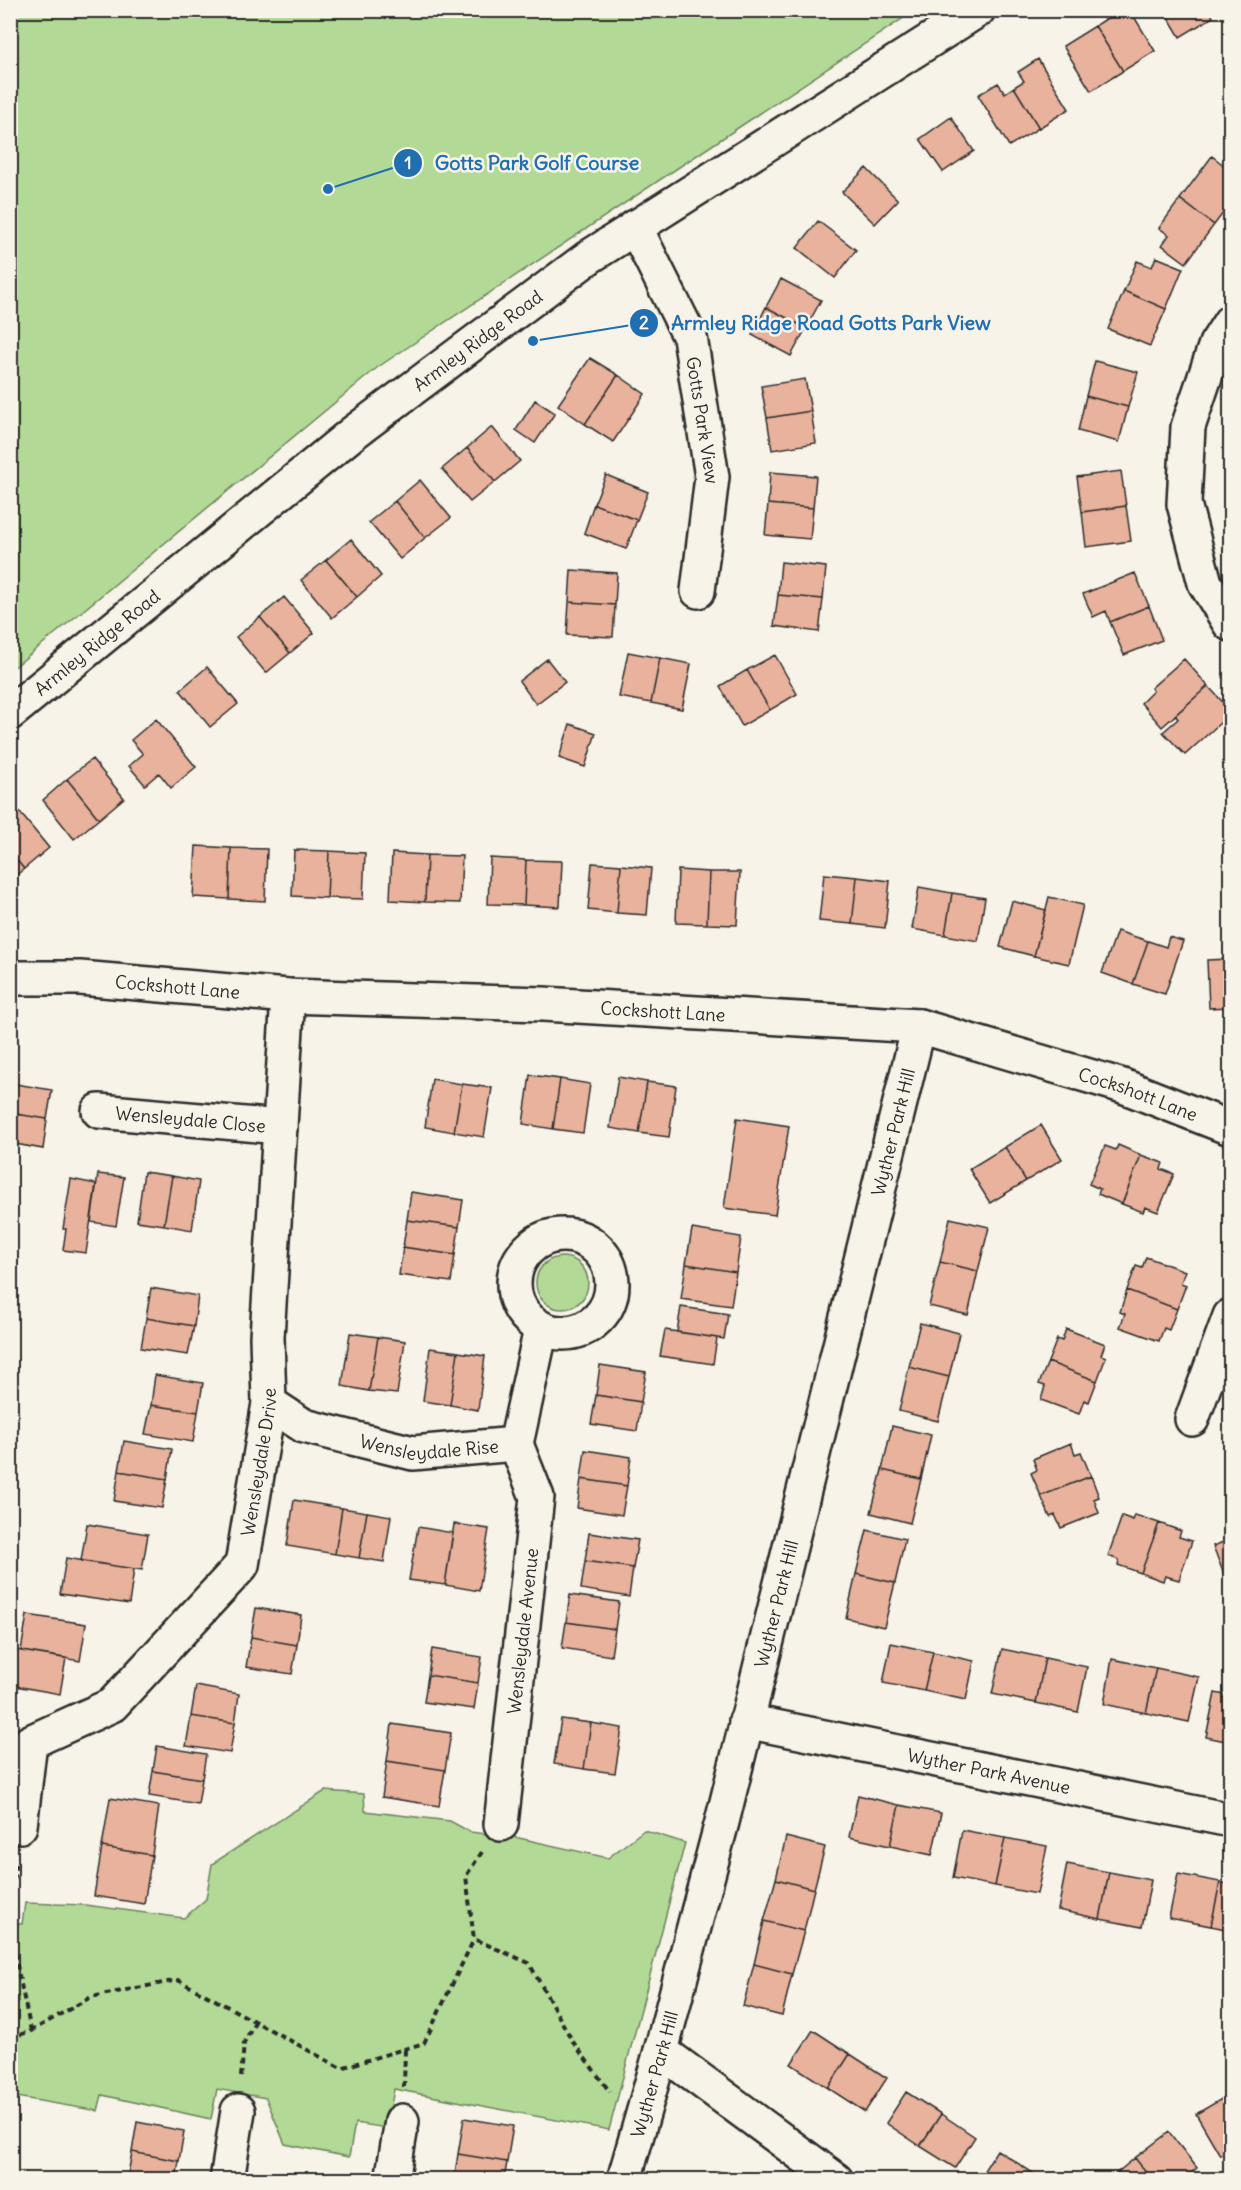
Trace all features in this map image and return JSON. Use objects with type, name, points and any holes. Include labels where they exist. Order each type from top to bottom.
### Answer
[{"type":"street","name":"Armley Ridge Road","points":[[10,712],[353,433],[589,256],[978,10]]},
{"type":"street","name":"Gotts Park View","points":[[635,227],[690,338],[712,477],[699,591]]},
{"type":"street","points":[[1230,322],[1216,345],[1188,427],[1184,504],[1205,583],[1230,624]]},
{"type":"street","name":"Cockshott Lane","points":[[10,978],[80,978],[288,996],[543,1004],[919,1026],[1123,1086],[1230,1128]]},
{"type":"street","name":"Wensleydale Drive","points":[[20,1826],[30,1742],[112,1705],[242,1565],[269,1403],[267,1336],[288,996]]},
{"type":"street","name":"Wyther Park Hill","points":[[624,2180],[661,2051],[746,1722],[919,1026]]},
{"type":"street","name":"Wensleydale Close","points":[[99,1111],[280,1127]]},
{"type":"street","points":[[1192,1419],[1230,1316]]},
{"type":"street","name":"Wensleydale Rise","points":[[269,1403],[304,1426],[413,1453],[516,1444],[541,1329]]},
{"type":"street","name":"Wensleydale Avenue","points":[[501,1824],[537,1497],[516,1444]]},
{"type":"street","name":"Wyther Park Avenue","points":[[746,1722],[1230,1820]]},
{"type":"street","points":[[661,2051],[836,2180]]},
{"type":"street","points":[[227,2180],[238,2111]]},
{"type":"street","points":[[392,2180],[402,2121]]},
{"type":"path","points":[[10,2038],[32,2031],[91,1997],[178,1980],[256,2020],[341,2068],[424,2043],[474,1939],[466,1876],[501,1824]]},
{"type":"path","points":[[10,1922],[20,1826]]},
{"type":"path","points":[[10,1933],[32,2031]]},
{"type":"path","points":[[474,1939],[529,1963],[573,2042],[638,2129]]},
{"type":"path","points":[[238,2111],[244,2043],[256,2020]]},
{"type":"green space","points":[[11,10],[914,11],[378,367],[11,670]]},
{"type":"green space","points":[[562,1257],[572,1259],[580,1265],[586,1273],[588,1283],[586,1293],[580,1301],[572,1307],[562,1309],[552,1307],[544,1301],[538,1293],[536,1283],[538,1273],[544,1265],[552,1259]]},
{"type":"green space","points":[[325,1791],[364,1794],[365,1811],[450,1821],[470,1832],[519,1838],[608,1858],[644,1830],[685,1843],[609,2130],[394,2089],[387,2128],[355,2123],[349,2157],[285,2144],[266,2098],[217,2089],[211,2119],[102,2095],[98,2111],[11,2096],[10,1923],[22,1924],[25,1903],[85,1905],[184,1918],[206,1899],[212,1864]]},
{"type":"building","points":[[1120,10],[1130,10],[1155,51],[1123,71],[1095,26]]},
{"type":"building","points":[[1164,10],[1209,10],[1213,17],[1180,37]]},
{"type":"building","points":[[1095,26],[1123,71],[1091,91],[1063,46]]},
{"type":"building","points":[[1038,59],[1069,109],[1039,128],[1014,87],[1024,81],[1018,72]]},
{"type":"building","points":[[998,83],[1005,93],[1014,87],[1039,128],[1009,146],[978,95]]},
{"type":"building","points":[[951,117],[974,151],[943,172],[920,139]]},
{"type":"building","points":[[1212,156],[1230,170],[1230,204],[1214,225],[1180,199]]},
{"type":"building","points":[[866,168],[898,200],[875,224],[842,192]]},
{"type":"building","points":[[1180,199],[1214,225],[1186,263],[1162,245],[1169,235],[1159,228]]},
{"type":"building","points":[[818,221],[856,250],[835,278],[797,248]]},
{"type":"building","points":[[1156,257],[1183,268],[1166,309],[1124,291],[1137,261],[1152,267]]},
{"type":"building","points":[[781,279],[821,300],[806,328],[766,307]]},
{"type":"building","points":[[1124,291],[1166,309],[1150,346],[1108,329]]},
{"type":"building","points":[[766,307],[806,328],[791,356],[752,335]]},
{"type":"building","points":[[590,358],[618,375],[585,424],[558,405]]},
{"type":"building","points":[[1095,361],[1138,372],[1128,407],[1086,396]]},
{"type":"building","points":[[618,375],[645,394],[613,442],[585,424]]},
{"type":"building","points":[[805,379],[811,411],[767,418],[761,386]]},
{"type":"building","points":[[1086,396],[1128,407],[1119,442],[1078,431]]},
{"type":"building","points":[[535,400],[555,413],[535,443],[516,430]]},
{"type":"building","points":[[811,411],[816,443],[772,450],[767,418]]},
{"type":"building","points":[[492,427],[520,461],[495,482],[467,448]]},
{"type":"building","points":[[467,448],[495,482],[470,502],[442,469]]},
{"type":"building","points":[[1121,471],[1126,506],[1082,512],[1077,477]]},
{"type":"building","points":[[770,472],[816,476],[813,508],[768,504]]},
{"type":"building","points":[[606,475],[648,492],[637,520],[594,504]]},
{"type":"building","points":[[420,480],[451,518],[425,538],[395,501]]},
{"type":"building","points":[[395,501],[425,538],[400,559],[369,522]]},
{"type":"building","points":[[594,504],[637,520],[626,549],[584,533]]},
{"type":"building","points":[[768,504],[813,508],[810,539],[765,535]]},
{"type":"building","points":[[1126,506],[1131,541],[1086,547],[1082,512]]},
{"type":"building","points":[[351,539],[381,576],[357,597],[326,560]]},
{"type":"building","points":[[326,560],[357,597],[332,618],[301,580]]},
{"type":"building","points":[[781,562],[826,567],[823,599],[778,595]]},
{"type":"building","points":[[571,570],[617,573],[615,605],[569,602]]},
{"type":"building","points":[[1135,573],[1149,606],[1110,622],[1106,611],[1093,617],[1083,594]]},
{"type":"building","points":[[778,595],[823,599],[819,632],[774,626]]},
{"type":"building","points":[[284,597],[314,633],[290,653],[260,617]]},
{"type":"building","points":[[569,602],[615,605],[613,637],[567,635]]},
{"type":"building","points":[[1149,606],[1162,640],[1124,655],[1110,622]]},
{"type":"building","points":[[260,617],[290,653],[266,673],[236,637]]},
{"type":"building","points":[[628,652],[660,658],[651,703],[619,697]]},
{"type":"building","points":[[775,655],[797,694],[770,710],[747,670]]},
{"type":"building","points":[[660,658],[691,664],[682,709],[651,703]]},
{"type":"building","points":[[547,659],[565,682],[536,704],[519,681]]},
{"type":"building","points":[[1184,659],[1208,686],[1162,727],[1141,703],[1153,691],[1151,688]]},
{"type":"building","points":[[207,667],[238,704],[210,727],[180,690]]},
{"type":"building","points":[[747,670],[770,710],[742,726],[720,686]]},
{"type":"building","points":[[1208,686],[1230,710],[1230,714],[1185,755],[1163,732],[1178,719],[1175,715]]},
{"type":"building","points":[[156,719],[196,767],[171,788],[159,773],[145,785],[129,766],[143,754],[131,740]]},
{"type":"building","points":[[570,724],[596,733],[585,767],[559,758]]},
{"type":"building","points":[[92,759],[124,798],[99,819],[67,779]]},
{"type":"building","points":[[67,779],[99,819],[74,839],[43,800]]},
{"type":"building","points":[[17,809],[49,848],[24,869],[10,852],[10,815]]},
{"type":"building","points":[[196,846],[231,848],[229,899],[193,897]]},
{"type":"building","points":[[231,848],[267,849],[265,901],[229,899]]},
{"type":"building","points":[[294,850],[329,851],[327,898],[292,896]]},
{"type":"building","points":[[329,851],[365,853],[363,899],[327,898]]},
{"type":"building","points":[[10,852],[24,869],[10,880]]},
{"type":"building","points":[[392,853],[427,855],[425,902],[390,900]]},
{"type":"building","points":[[427,855],[462,856],[460,903],[425,902]]},
{"type":"building","points":[[490,858],[526,860],[524,905],[488,904]]},
{"type":"building","points":[[526,860],[562,861],[560,907],[524,905]]},
{"type":"building","points":[[592,863],[621,865],[617,913],[588,910]]},
{"type":"building","points":[[621,865],[651,868],[647,915],[617,913]]},
{"type":"building","points":[[678,870],[709,872],[707,924],[676,923]]},
{"type":"building","points":[[709,872],[740,872],[737,925],[707,924]]},
{"type":"building","points":[[824,874],[857,877],[852,924],[819,921]]},
{"type":"building","points":[[857,877],[890,881],[885,928],[852,924]]},
{"type":"building","points":[[919,887],[952,893],[945,935],[912,929]]},
{"type":"building","points":[[952,893],[985,898],[978,941],[945,935]]},
{"type":"building","points":[[1049,897],[1083,905],[1069,964],[1034,956]]},
{"type":"building","points":[[1012,901],[1046,910],[1034,956],[1000,947]]},
{"type":"building","points":[[1117,931],[1148,941],[1133,984],[1102,973]]},
{"type":"building","points":[[1169,937],[1183,941],[1165,994],[1133,984],[1148,941],[1166,947]]},
{"type":"building","points":[[1230,959],[1230,1007],[1209,1008],[1207,960]]},
{"type":"building","points":[[530,1075],[560,1079],[553,1129],[523,1124]]},
{"type":"building","points":[[618,1077],[647,1082],[639,1133],[610,1128]]},
{"type":"building","points":[[432,1079],[462,1084],[454,1132],[425,1127]]},
{"type":"building","points":[[560,1079],[590,1084],[583,1133],[553,1129]]},
{"type":"building","points":[[647,1082],[676,1086],[669,1137],[639,1133]]},
{"type":"building","points":[[10,1083],[52,1090],[47,1119],[10,1113]]},
{"type":"building","points":[[462,1084],[492,1088],[484,1137],[454,1132]]},
{"type":"building","points":[[10,1113],[47,1119],[43,1149],[10,1143]]},
{"type":"building","points":[[737,1118],[789,1126],[775,1215],[724,1208]]},
{"type":"building","points":[[1041,1125],[1062,1159],[1026,1181],[1005,1147]]},
{"type":"building","points":[[1118,1145],[1141,1155],[1122,1204],[1098,1194],[1100,1189],[1089,1184],[1105,1146],[1116,1150]]},
{"type":"building","points":[[1005,1147],[1026,1181],[990,1203],[969,1169]]},
{"type":"building","points":[[1141,1155],[1163,1163],[1161,1169],[1174,1174],[1158,1212],[1145,1207],[1143,1212],[1122,1204]]},
{"type":"building","points":[[144,1172],[172,1176],[164,1225],[137,1221]]},
{"type":"building","points":[[98,1174],[124,1177],[116,1226],[91,1222]]},
{"type":"building","points":[[172,1176],[199,1181],[192,1230],[164,1225]]},
{"type":"building","points":[[71,1179],[96,1184],[86,1253],[63,1250],[66,1229],[63,1229]]},
{"type":"building","points":[[411,1192],[463,1200],[459,1227],[407,1220]]},
{"type":"building","points":[[950,1218],[989,1227],[978,1271],[940,1262]]},
{"type":"building","points":[[407,1220],[459,1227],[455,1255],[403,1247]]},
{"type":"building","points":[[692,1229],[741,1237],[736,1272],[686,1264]]},
{"type":"building","points":[[403,1247],[455,1255],[451,1282],[399,1275]]},
{"type":"building","points":[[1146,1257],[1185,1271],[1181,1283],[1186,1285],[1177,1309],[1127,1290],[1136,1266],[1142,1268]]},
{"type":"building","points":[[940,1262],[978,1271],[968,1315],[929,1306]]},
{"type":"building","points":[[686,1264],[736,1272],[731,1306],[681,1299]]},
{"type":"building","points":[[151,1288],[198,1296],[194,1326],[146,1318]]},
{"type":"building","points":[[1127,1290],[1177,1309],[1169,1330],[1164,1328],[1159,1341],[1120,1327],[1125,1314],[1120,1312]]},
{"type":"building","points":[[681,1307],[728,1314],[724,1339],[677,1332]]},
{"type":"building","points":[[146,1318],[194,1326],[188,1355],[141,1348]]},
{"type":"building","points":[[920,1323],[959,1333],[949,1377],[909,1367]]},
{"type":"building","points":[[1066,1329],[1105,1344],[1101,1355],[1106,1357],[1097,1381],[1048,1362],[1057,1339],[1062,1341]]},
{"type":"building","points":[[665,1330],[717,1338],[713,1364],[660,1356]]},
{"type":"building","points":[[350,1333],[378,1337],[369,1391],[342,1386]]},
{"type":"building","points":[[378,1337],[405,1341],[397,1394],[369,1391]]},
{"type":"building","points":[[430,1348],[458,1352],[450,1405],[423,1401]]},
{"type":"building","points":[[458,1352],[485,1356],[478,1410],[450,1405]]},
{"type":"building","points":[[1048,1362],[1097,1381],[1089,1402],[1084,1400],[1079,1414],[1041,1400],[1045,1386],[1039,1384]]},
{"type":"building","points":[[600,1365],[646,1372],[641,1402],[596,1395]]},
{"type":"building","points":[[909,1367],[949,1377],[938,1421],[899,1411]]},
{"type":"building","points":[[155,1375],[203,1383],[198,1412],[151,1405]]},
{"type":"building","points":[[596,1395],[641,1402],[637,1431],[591,1424]]},
{"type":"building","points":[[151,1405],[198,1412],[193,1442],[145,1434]]},
{"type":"building","points":[[892,1426],[931,1435],[921,1479],[882,1470]]},
{"type":"building","points":[[124,1441],[172,1449],[167,1479],[119,1471]]},
{"type":"building","points":[[1071,1443],[1075,1454],[1081,1452],[1091,1476],[1041,1496],[1031,1473],[1037,1470],[1033,1459]]},
{"type":"building","points":[[585,1450],[631,1457],[627,1486],[581,1479]]},
{"type":"building","points":[[882,1470],[921,1479],[910,1523],[871,1513]]},
{"type":"building","points":[[119,1471],[167,1479],[162,1508],[114,1501]]},
{"type":"building","points":[[1091,1476],[1099,1497],[1094,1499],[1099,1513],[1061,1528],[1055,1515],[1050,1517],[1041,1496]]},
{"type":"building","points":[[581,1479],[627,1486],[622,1515],[577,1508]]},
{"type":"building","points":[[294,1500],[342,1508],[335,1554],[287,1546]]},
{"type":"building","points":[[342,1508],[367,1512],[359,1558],[335,1554]]},
{"type":"building","points":[[367,1512],[391,1516],[384,1562],[359,1558]]},
{"type":"building","points":[[1135,1515],[1159,1523],[1141,1573],[1118,1565],[1119,1560],[1108,1556],[1122,1516],[1133,1520]]},
{"type":"building","points":[[1159,1523],[1181,1531],[1179,1537],[1192,1541],[1179,1580],[1165,1576],[1163,1581],[1141,1573]]},
{"type":"building","points":[[87,1524],[148,1534],[142,1570],[81,1561]]},
{"type":"building","points":[[454,1524],[489,1529],[479,1591],[445,1585]]},
{"type":"building","points":[[418,1527],[453,1533],[445,1585],[409,1580]]},
{"type":"building","points":[[867,1530],[905,1539],[895,1583],[856,1574]]},
{"type":"building","points":[[589,1533],[638,1540],[633,1568],[585,1561]]},
{"type":"building","points":[[1230,1533],[1230,1584],[1228,1585],[1213,1546],[1226,1541],[1224,1536]]},
{"type":"building","points":[[66,1558],[134,1569],[129,1604],[60,1594]]},
{"type":"building","points":[[585,1561],[633,1568],[629,1597],[581,1589]]},
{"type":"building","points":[[856,1574],[895,1583],[884,1627],[846,1618]]},
{"type":"building","points":[[570,1595],[619,1602],[615,1629],[566,1622]]},
{"type":"building","points":[[256,1608],[301,1615],[297,1645],[251,1637]]},
{"type":"building","points":[[27,1615],[86,1624],[80,1661],[21,1651]]},
{"type":"building","points":[[566,1622],[615,1629],[611,1656],[562,1648]]},
{"type":"building","points":[[251,1637],[297,1645],[292,1674],[246,1667]]},
{"type":"building","points":[[891,1643],[933,1652],[924,1691],[883,1683]]},
{"type":"building","points":[[10,1649],[66,1658],[60,1694],[10,1685]]},
{"type":"building","points":[[432,1649],[482,1657],[478,1683],[428,1675]]},
{"type":"building","points":[[1002,1649],[1045,1658],[1036,1703],[992,1694]]},
{"type":"building","points":[[933,1652],[974,1661],[966,1700],[924,1691]]},
{"type":"building","points":[[1045,1658],[1087,1667],[1078,1712],[1036,1703]]},
{"type":"building","points":[[1112,1659],[1156,1668],[1146,1713],[1104,1704]]},
{"type":"building","points":[[1156,1668],[1199,1677],[1189,1722],[1146,1713]]},
{"type":"building","points":[[428,1675],[478,1683],[474,1709],[424,1702]]},
{"type":"building","points":[[196,1686],[239,1694],[235,1723],[191,1716]]},
{"type":"building","points":[[1215,1693],[1230,1696],[1230,1742],[1206,1737]]},
{"type":"building","points":[[191,1716],[235,1723],[230,1753],[186,1746]]},
{"type":"building","points":[[561,1719],[591,1723],[584,1769],[554,1764]]},
{"type":"building","points":[[591,1723],[622,1728],[615,1773],[584,1769]]},
{"type":"building","points":[[392,1724],[451,1733],[445,1770],[387,1761]]},
{"type":"building","points":[[157,1746],[206,1754],[202,1779],[153,1771]]},
{"type":"building","points":[[387,1761],[445,1770],[439,1806],[382,1797]]},
{"type":"building","points":[[153,1771],[202,1779],[198,1804],[149,1796]]},
{"type":"building","points":[[858,1795],[899,1805],[890,1846],[849,1837]]},
{"type":"building","points":[[110,1798],[159,1806],[152,1855],[102,1847]]},
{"type":"building","points":[[899,1805],[941,1813],[932,1855],[890,1846]]},
{"type":"building","points":[[962,1830],[1005,1838],[995,1886],[953,1878]]},
{"type":"building","points":[[786,1837],[825,1847],[814,1889],[776,1879]]},
{"type":"building","points":[[1005,1838],[1047,1846],[1037,1894],[995,1886]]},
{"type":"building","points":[[102,1847],[152,1855],[144,1904],[94,1896]]},
{"type":"building","points":[[1067,1864],[1109,1872],[1100,1919],[1058,1910]]},
{"type":"building","points":[[1109,1872],[1151,1880],[1142,1927],[1100,1919]]},
{"type":"building","points":[[1178,1874],[1220,1882],[1211,1926],[1169,1918]]},
{"type":"building","points":[[776,1879],[814,1889],[804,1931],[764,1921]]},
{"type":"building","points":[[1220,1882],[1230,1885],[1230,1930],[1211,1926]]},
{"type":"building","points":[[764,1921],[804,1931],[792,1974],[754,1964]]},
{"type":"building","points":[[754,1964],[792,1974],[782,2016],[743,2006]]},
{"type":"building","points":[[813,2030],[850,2054],[828,2088],[791,2064]]},
{"type":"building","points":[[850,2054],[887,2078],[865,2112],[828,2088]]},
{"type":"building","points":[[906,2092],[941,2114],[920,2146],[886,2123]]},
{"type":"building","points":[[1230,2094],[1230,2149],[1220,2155],[1196,2114]]},
{"type":"building","points":[[941,2114],[975,2137],[955,2168],[920,2146]]},
{"type":"building","points":[[464,2118],[513,2126],[507,2162],[458,2154]]},
{"type":"building","points":[[137,2122],[184,2131],[179,2161],[132,2152]]},
{"type":"building","points":[[1169,2132],[1197,2168],[1183,2180],[1152,2180],[1135,2158]]},
{"type":"building","points":[[997,2150],[1033,2173],[1029,2180],[978,2180]]},
{"type":"building","points":[[132,2152],[179,2161],[176,2180],[127,2180]]},
{"type":"building","points":[[458,2154],[507,2162],[504,2180],[454,2180]]},
{"type":"building","points":[[1135,2158],[1152,2180],[1108,2180]]},
{"type":"building","points":[[717,2171],[749,2180],[714,2180]]},
{"type":"place","name":"Gotts Park Golf Course","points":[[328,189]]},
{"type":"place","name":"Armley Ridge Road Gotts Park View","points":[[533,341]]}]
